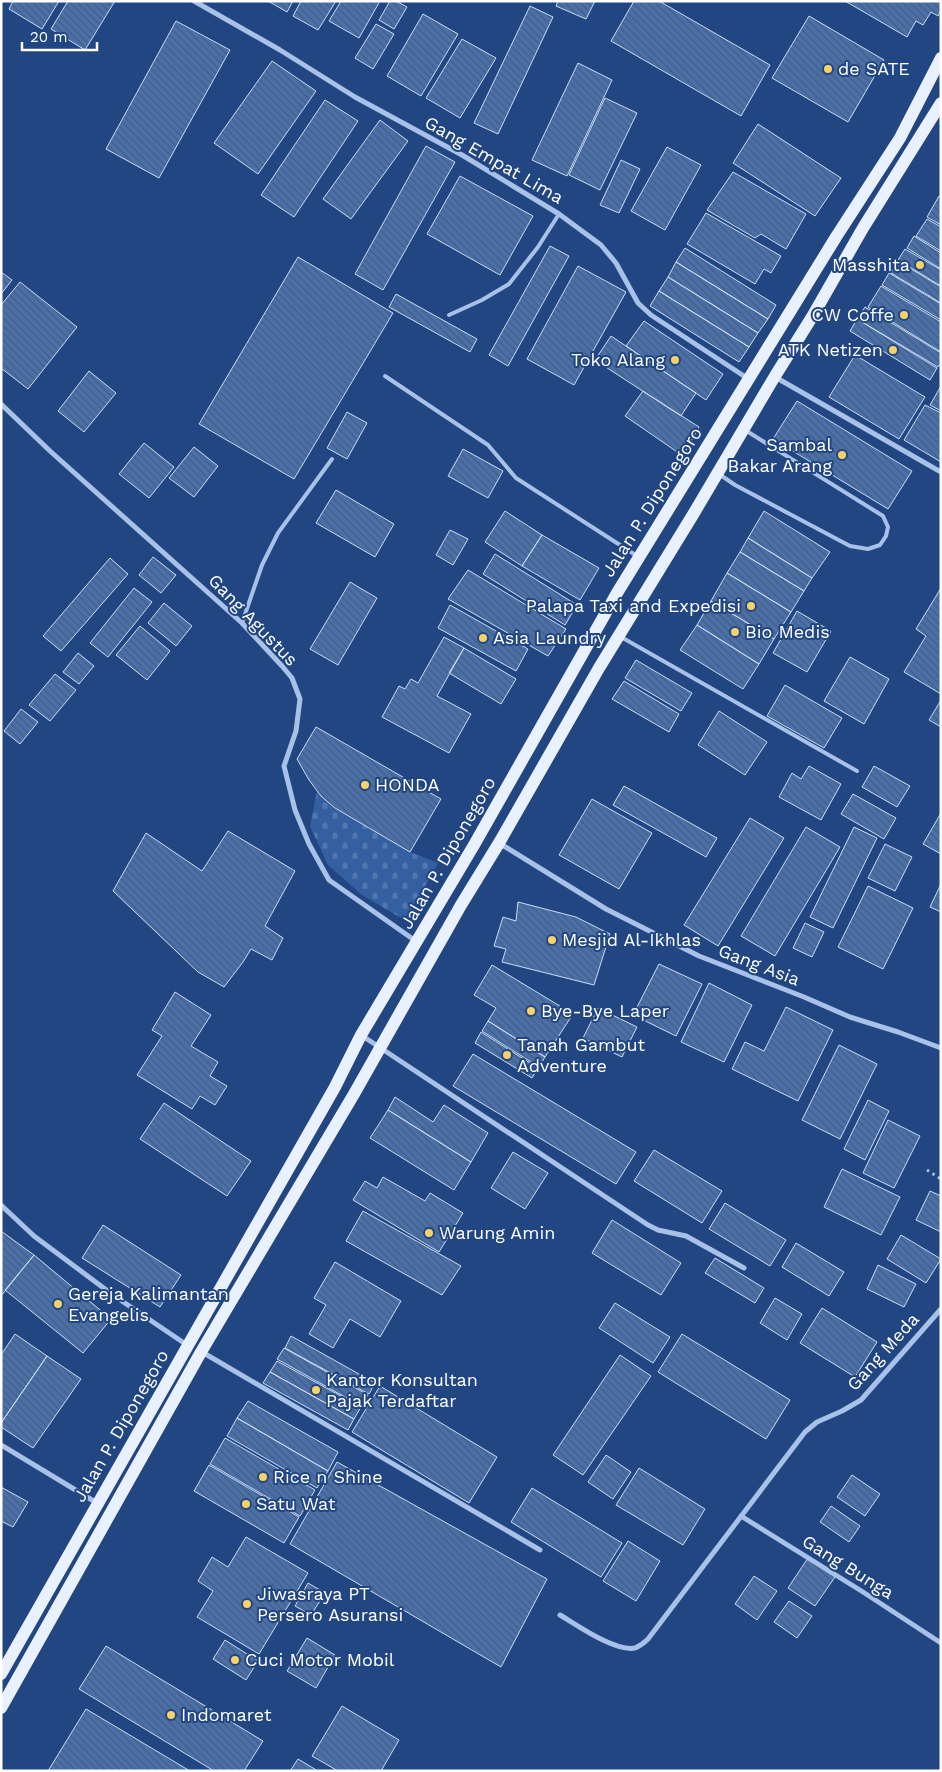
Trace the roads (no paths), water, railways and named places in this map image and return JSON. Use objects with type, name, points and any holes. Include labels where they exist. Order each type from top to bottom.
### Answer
[{"type":"main road","name":"Jalan P. Diponegoro","points":[[1,1674],[335,1087],[361,1035],[417,942],[639,557],[836,237],[900,138],[941,58]]},
{"type":"main road","name":"Jalan P. Diponegoro","points":[[1,1708],[201,1352],[380,1048],[461,905],[619,635],[812,317],[863,228],[936,120],[941,103]]},
{"type":"street","name":"Gang Empat Lima","points":[[194,1],[280,50],[355,98],[462,155],[559,214],[601,245],[616,263],[638,303],[644,309],[749,379]]},
{"type":"street","points":[[775,376],[941,472]]},
{"type":"street","name":"Gang Agustus","points":[[1,404],[50,451],[242,623],[292,678],[300,699],[296,731],[284,766],[295,810],[309,844],[329,880],[417,942]]},
{"type":"street","name":"Gang Asia","points":[[499,843],[606,908],[699,956],[850,1017],[941,1048]]},
{"type":"street","points":[[361,1035],[648,1225],[658,1230],[686,1236],[744,1268]]},
{"type":"street","points":[[1,1205],[34,1236],[113,1295],[187,1345]]},
{"type":"street","name":"Gang Meda","points":[[560,1615],[612,1644],[625,1648],[634,1648],[641,1645],[648,1639],[805,1432],[817,1422],[861,1400],[941,1309]]},
{"type":"street","points":[[201,1352],[540,1550]]},
{"type":"street","points":[[1,1445],[97,1504]]},
{"type":"street","name":"Gang Bunga","points":[[741,1516],[863,1592],[941,1644]]},
{"type":"lane","points":[[449,315],[482,300],[509,284],[538,247],[559,214]]},
{"type":"lane","points":[[385,376],[488,445],[516,478],[639,557]]},
{"type":"lane","points":[[718,473],[735,485],[850,546],[868,548],[880,545],[886,536],[888,527],[883,516],[744,429]]},
{"type":"lane","points":[[242,623],[262,565],[278,532],[332,459]]},
{"type":"lane","points":[[619,635],[857,771]]},
{"type":"place","name":"de SATE","points":[[828,69]]},
{"type":"place","name":"Masshita","points":[[920,265]]},
{"type":"place","name":"CW Coffe","points":[[904,315]]},
{"type":"place","name":"ATK Netizen","points":[[893,350]]},
{"type":"place","name":"Toko Alang","points":[[675,360]]},
{"type":"place","name":"Sambal Bakar Arang","points":[[842,455]]},
{"type":"place","name":"Palapa Taxi and Expedisi","points":[[751,606]]},
{"type":"place","name":"Bio Medis","points":[[735,632]]},
{"type":"place","name":"Asia Laundry","points":[[483,638]]},
{"type":"place","name":"HONDA","points":[[365,785]]},
{"type":"place","name":"Mesjid Al-Ikhlas","points":[[552,940]]},
{"type":"place","name":"Bye-Bye Laper","points":[[531,1011]]},
{"type":"place","name":"Tanah Gambut Adventure","points":[[507,1055]]},
{"type":"place","name":"Warung Amin","points":[[429,1233]]},
{"type":"place","name":"Gereja Kalimantan Evangelis","points":[[58,1304]]},
{"type":"place","name":"Kantor Konsultan Pajak Terdaftar","points":[[316,1390]]},
{"type":"place","name":"Rice n Shine","points":[[263,1477]]},
{"type":"place","name":"Satu Wat","points":[[246,1504]]},
{"type":"place","name":"Jiwasraya PT Persero Asuransi","points":[[247,1604]]},
{"type":"place","name":"Cuci Motor Mobil","points":[[235,1660]]},
{"type":"place","name":"Indomaret","points":[[171,1715]]}]
